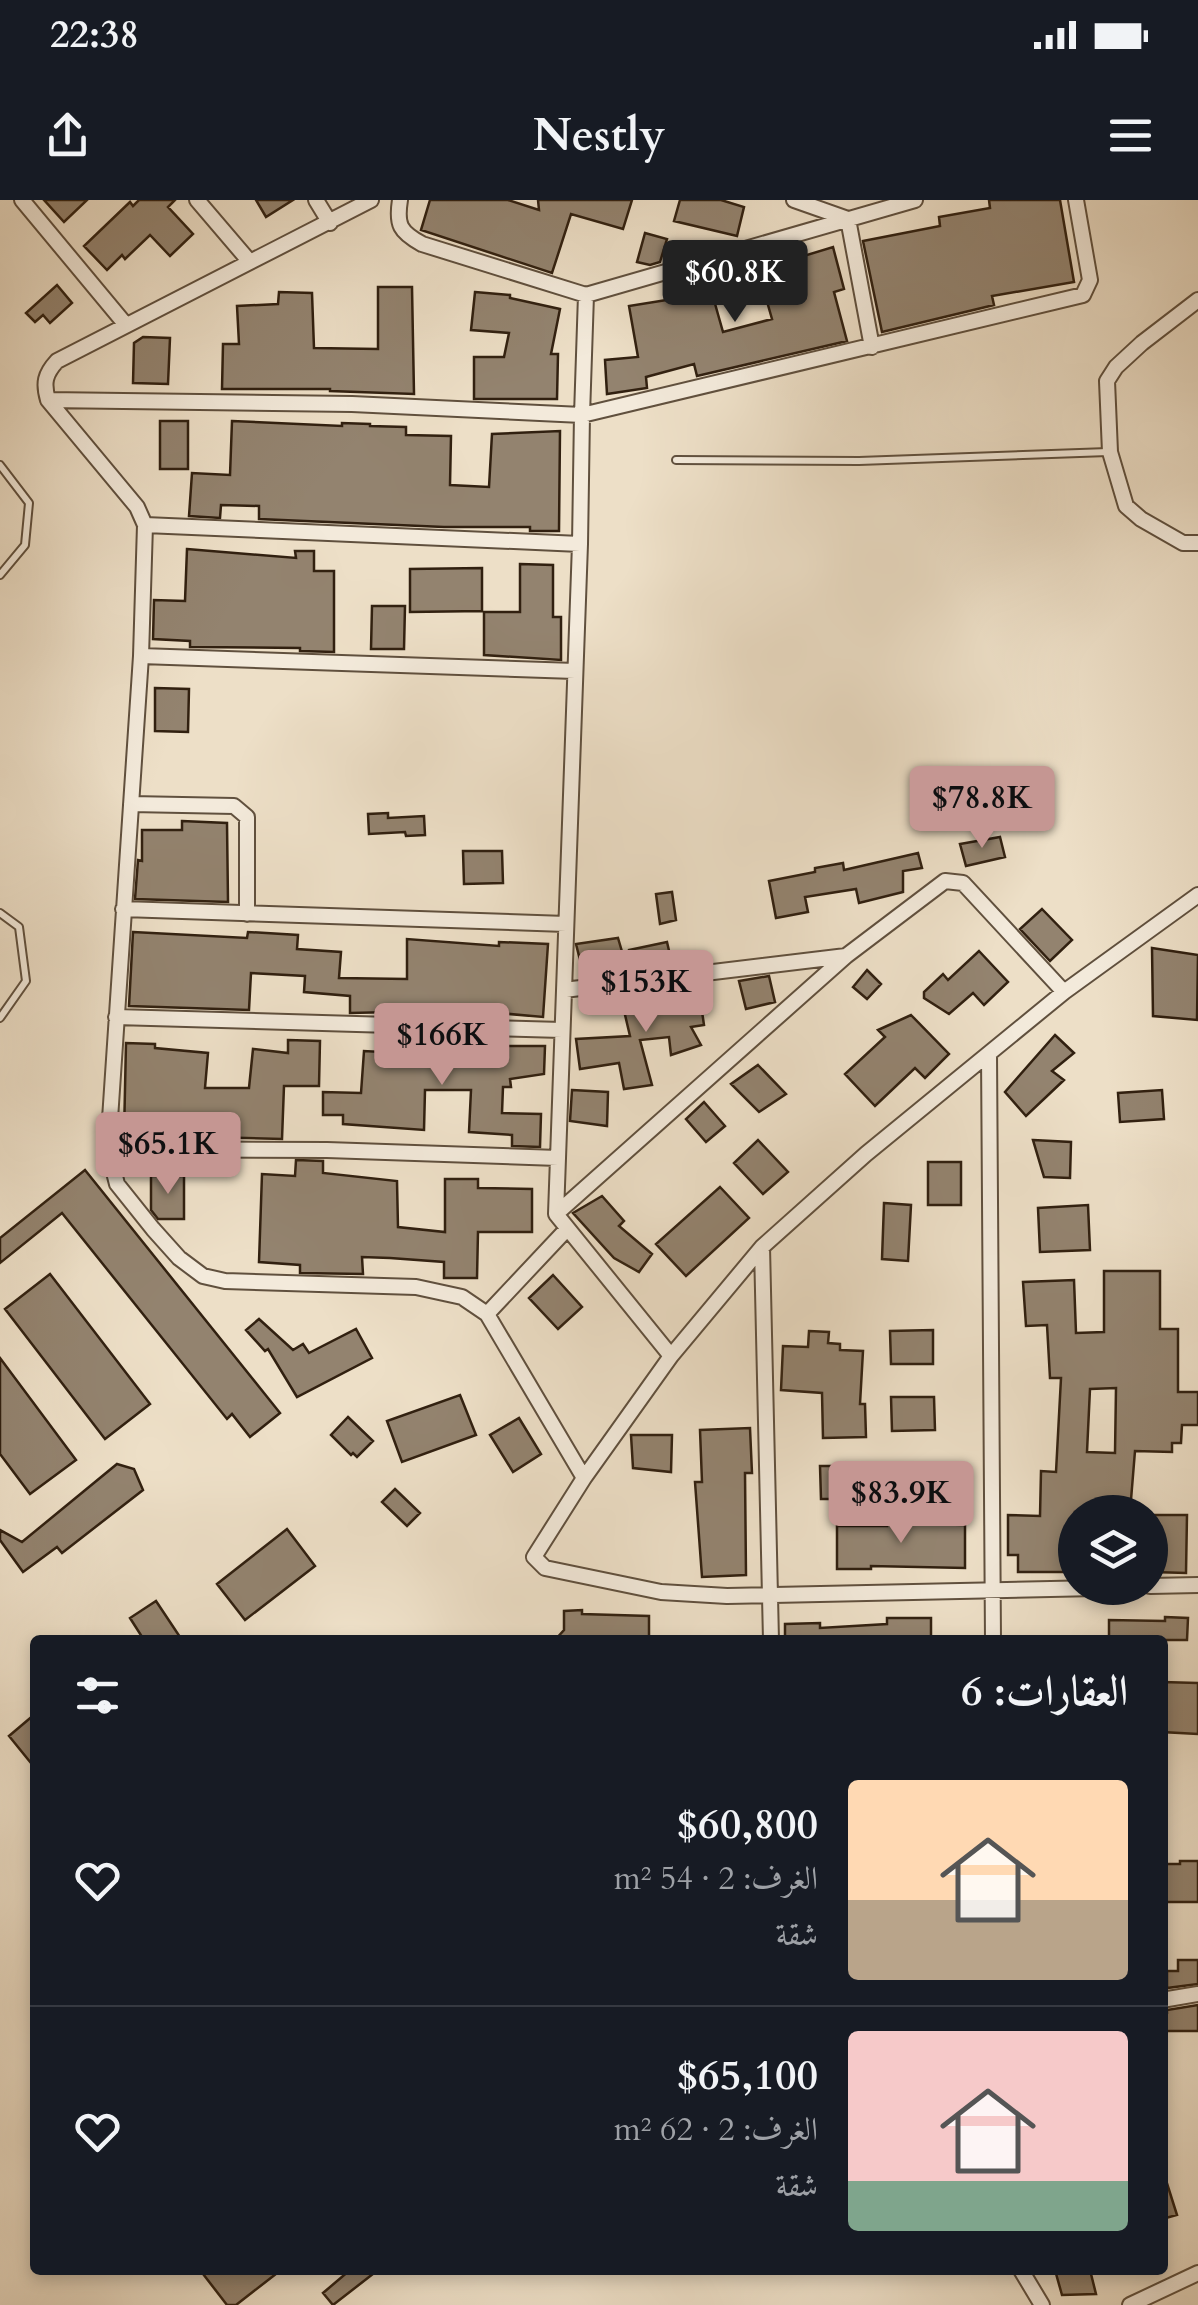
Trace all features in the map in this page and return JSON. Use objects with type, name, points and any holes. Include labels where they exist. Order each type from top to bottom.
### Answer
[{"type":"street","points":[[22,200],[126,325]]},
{"type":"street","points":[[197,200],[250,262]]},
{"type":"street","points":[[316,200],[330,223]]},
{"type":"street","points":[[371,200],[57,361],[47,372],[44,386],[48,400],[137,507],[144,525],[141,656],[108,1149],[117,1184],[179,1258],[203,1276],[225,1281],[416,1287],[462,1296],[487,1314],[584,1478]]},
{"type":"street","points":[[400,200],[397,222],[404,234],[422,244],[586,295],[915,200]]},
{"type":"street","points":[[794,200],[848,219]]},
{"type":"street","points":[[48,400],[352,404],[582,415],[1083,295],[1090,280],[1076,200]]},
{"type":"street","points":[[848,219],[872,347]]},
{"type":"street","points":[[586,295],[556,1214],[671,1356]]},
{"type":"street","points":[[1198,300],[1142,343],[1107,380],[1110,452],[1126,506],[1183,544],[1198,543]]},
{"type":"street","points":[[144,525],[580,544]]},
{"type":"street","points":[[141,656],[575,671]]},
{"type":"street","points":[[131,804],[234,806],[243,811],[247,817],[247,914]]},
{"type":"street","points":[[556,1214],[846,956],[944,881],[963,883],[1064,992]]},
{"type":"street","points":[[1058,1589],[727,1596],[661,1592],[546,1568],[534,1558],[584,1478],[671,1356],[762,1247],[866,1154],[1064,992],[1198,896]]},
{"type":"street","points":[[123,909],[566,924]]},
{"type":"street","points":[[564,990],[846,956]]},
{"type":"street","points":[[116,1017],[562,1030]]},
{"type":"street","points":[[989,1054],[994,1635]]},
{"type":"street","points":[[108,1149],[327,1150],[558,1158]]},
{"type":"street","points":[[487,1314],[566,1230]]},
{"type":"street","points":[[762,1247],[771,1635]]},
{"type":"street","points":[[1168,1586],[1198,1585]]},
{"type":"street","points":[[1168,1999],[1198,1994]]},
{"type":"street","points":[[1130,2305],[1198,2273]]},
{"type":"street","points":[[1025,2275],[1042,2305]]},
{"type":"lane","points":[[676,460],[860,461],[1110,452]]},
{"type":"lane","points":[[0,465],[29,502],[26,545],[0,575]]},
{"type":"lane","points":[[0,913],[18,926],[26,981],[0,1018]]},
{"type":"building","points":[[44,200],[87,200],[64,222]]},
{"type":"building","points":[[139,200],[175,200],[168,207],[193,234],[170,256],[150,235],[107,270],[84,246],[130,202],[133,206]]},
{"type":"building","points":[[256,200],[293,200],[266,217]]},
{"type":"building","points":[[430,200],[508,200],[539,210],[538,200],[632,200],[623,229],[571,214],[552,273],[421,230]]},
{"type":"building","points":[[680,200],[721,200],[744,207],[737,236],[674,221]]},
{"type":"building","points":[[989,200],[1060,200],[1074,282],[992,296],[994,305],[882,332],[863,241],[940,226],[939,217],[990,208]]},
{"type":"building","points":[[645,233],[667,239],[660,262],[637,262]]},
{"type":"building","points":[[833,247],[844,289],[834,292],[847,341],[697,376],[694,364],[646,377],[647,388],[607,394],[605,360],[638,357],[629,306],[679,298],[678,295],[710,286],[723,332],[772,319],[758,270]]},
{"type":"building","points":[[57,285],[72,303],[50,323],[43,315],[35,322],[26,313]]},
{"type":"building","points":[[378,287],[412,287],[414,394],[222,389],[223,344],[239,344],[237,306],[278,304],[279,292],[312,293],[314,348],[378,349]]},
{"type":"building","points":[[475,292],[510,295],[560,309],[551,354],[558,354],[557,399],[474,399],[474,357],[504,357],[509,333],[471,330]]},
{"type":"building","points":[[143,337],[170,338],[168,384],[133,383],[134,343]]},
{"type":"building","points":[[160,421],[188,421],[188,469],[160,469]]},
{"type":"building","points":[[232,421],[370,424],[406,427],[406,435],[451,436],[450,485],[489,487],[492,434],[560,431],[559,531],[259,519],[259,506],[221,505],[220,518],[189,516],[192,473],[230,475]]},
{"type":"building","points":[[187,549],[296,558],[295,551],[314,551],[314,571],[334,571],[334,652],[190,647],[190,641],[153,639],[154,600],[185,601]]},
{"type":"building","points":[[520,564],[553,565],[553,617],[561,617],[561,660],[484,655],[484,612],[520,612]]},
{"type":"building","points":[[482,568],[482,611],[410,612],[410,569]]},
{"type":"building","points":[[372,606],[405,606],[404,649],[371,649]]},
{"type":"building","points":[[155,688],[189,689],[188,732],[155,731]]},
{"type":"building","points":[[388,813],[388,818],[424,816],[425,835],[369,834],[368,814]]},
{"type":"building","points":[[182,821],[227,823],[228,902],[135,899],[138,860],[142,861],[142,830],[182,830]]},
{"type":"building","points":[[1000,837],[1005,857],[966,866],[960,844]]},
{"type":"building","points":[[463,851],[502,851],[503,883],[464,884]]},
{"type":"building","points":[[918,853],[922,868],[903,871],[903,892],[859,903],[856,889],[805,897],[808,912],[776,918],[769,881],[815,872],[815,868],[843,863],[844,870]]},
{"type":"building","points":[[672,892],[676,920],[660,924],[656,894]]},
{"type":"building","points":[[1042,909],[1072,940],[1050,961],[1020,929]]},
{"type":"building","points":[[133,932],[247,938],[248,932],[298,935],[297,949],[341,952],[339,978],[407,979],[407,939],[499,946],[499,942],[548,944],[543,1017],[487,1012],[350,1013],[350,996],[304,992],[305,976],[251,973],[249,1010],[129,1006]]},
{"type":"building","points":[[618,938],[623,955],[581,964],[576,944]]},
{"type":"building","points":[[667,942],[670,955],[629,965],[629,950]]},
{"type":"building","points":[[1152,948],[1198,955],[1197,1020],[1153,1016]]},
{"type":"building","points":[[979,951],[1008,982],[984,1005],[973,993],[949,1014],[924,998],[924,992],[943,974],[948,980]]},
{"type":"building","points":[[867,970],[881,984],[867,999],[853,987]]},
{"type":"building","points":[[769,976],[775,1002],[746,1009],[739,981]]},
{"type":"building","points":[[699,991],[704,1025],[691,1027],[701,1045],[671,1055],[669,1037],[640,1040],[652,1085],[624,1089],[619,1063],[580,1069],[576,1039],[630,1036],[622,1002]]},
{"type":"building","points":[[911,1015],[949,1054],[925,1078],[915,1068],[875,1106],[845,1074],[885,1037],[878,1030]]},
{"type":"building","points":[[1055,1035],[1074,1053],[1052,1071],[1064,1080],[1026,1116],[1005,1092]]},
{"type":"building","points":[[288,1040],[320,1041],[319,1086],[284,1086],[282,1139],[124,1135],[126,1043],[208,1053],[205,1088],[249,1088],[253,1049],[288,1053]]},
{"type":"building","points":[[545,1046],[544,1074],[510,1079],[511,1087],[503,1087],[502,1113],[541,1114],[540,1147],[512,1146],[512,1135],[469,1132],[471,1090],[425,1090],[424,1130],[343,1124],[343,1115],[323,1115],[323,1092],[361,1093],[364,1051],[401,1053],[401,1047]]},
{"type":"building","points":[[758,1065],[786,1094],[759,1112],[731,1084]]},
{"type":"building","points":[[572,1090],[608,1092],[607,1126],[570,1121]]},
{"type":"building","points":[[1162,1090],[1164,1119],[1120,1122],[1118,1093]]},
{"type":"building","points":[[704,1102],[725,1126],[706,1142],[686,1119]]},
{"type":"building","points":[[758,1140],[788,1172],[763,1194],[734,1163]]},
{"type":"building","points":[[1033,1140],[1071,1142],[1070,1178],[1044,1177]]},
{"type":"building","points":[[296,1160],[323,1161],[323,1173],[397,1181],[398,1227],[445,1232],[445,1179],[478,1179],[478,1188],[532,1189],[532,1232],[478,1232],[477,1278],[444,1278],[444,1262],[390,1258],[362,1257],[363,1274],[300,1273],[300,1265],[259,1262],[262,1174],[295,1176]]},
{"type":"building","points":[[928,1162],[961,1162],[961,1205],[928,1205]]},
{"type":"building","points":[[85,1170],[280,1413],[250,1437],[232,1414],[227,1419],[62,1213],[0,1263],[0,1238]]},
{"type":"building","points":[[151,1176],[184,1176],[184,1219],[158,1219],[151,1210]]},
{"type":"building","points":[[720,1187],[749,1218],[686,1276],[656,1244]]},
{"type":"building","points":[[602,1196],[624,1221],[619,1226],[652,1254],[639,1272],[614,1258],[573,1213]]},
{"type":"building","points":[[884,1203],[911,1205],[908,1261],[882,1259]]},
{"type":"building","points":[[1088,1205],[1090,1250],[1040,1252],[1038,1208]]},
{"type":"building","points":[[1104,1271],[1160,1271],[1160,1329],[1178,1329],[1178,1392],[1198,1392],[1198,1425],[1182,1425],[1181,1443],[1172,1443],[1172,1452],[1135,1451],[1131,1495],[1058,1495],[1058,1572],[1018,1572],[1018,1555],[1008,1555],[1008,1515],[1040,1516],[1041,1471],[1056,1472],[1061,1378],[1050,1378],[1047,1325],[1026,1326],[1023,1282],[1074,1280],[1076,1333],[1104,1332]],"holes":[[[1116,1388],[1115,1453],[1087,1452],[1090,1389]]]},
{"type":"building","points":[[50,1274],[150,1404],[105,1439],[5,1309]]},
{"type":"building","points":[[553,1275],[582,1307],[558,1329],[529,1298]]},
{"type":"building","points":[[259,1319],[293,1350],[303,1344],[309,1353],[356,1329],[372,1358],[297,1397],[268,1349],[265,1351],[246,1330]]},
{"type":"building","points":[[933,1330],[933,1364],[891,1364],[890,1331]]},
{"type":"building","points":[[809,1331],[829,1332],[828,1343],[840,1344],[840,1350],[863,1351],[860,1404],[865,1404],[866,1437],[823,1438],[822,1393],[781,1390],[783,1346],[808,1347]]},
{"type":"building","points":[[0,1358],[76,1460],[30,1494],[0,1454]]},
{"type":"building","points":[[460,1395],[476,1435],[402,1462],[387,1421]]},
{"type":"building","points":[[891,1397],[934,1397],[935,1430],[892,1431]]},
{"type":"building","points":[[348,1417],[373,1441],[357,1457],[331,1435]]},
{"type":"building","points":[[519,1418],[541,1454],[513,1472],[490,1435]]},
{"type":"building","points":[[750,1428],[752,1473],[745,1473],[746,1575],[702,1577],[695,1482],[702,1482],[700,1430]]},
{"type":"building","points":[[631,1435],[672,1435],[671,1472],[633,1468]]},
{"type":"building","points":[[117,1464],[134,1469],[143,1490],[62,1553],[57,1547],[23,1572],[0,1540],[0,1530],[22,1542]]},
{"type":"building","points":[[820,1466],[863,1466],[864,1499],[821,1499]]},
{"type":"building","points":[[395,1489],[420,1513],[407,1526],[382,1502]]},
{"type":"building","points":[[1168,1515],[1187,1515],[1186,1573],[1168,1572]]},
{"type":"building","points":[[965,1525],[965,1568],[837,1569],[837,1526]]},
{"type":"building","points":[[287,1529],[315,1566],[245,1620],[217,1584]]},
{"type":"building","points":[[156,1601],[179,1635],[141,1635],[130,1618]]},
{"type":"building","points":[[564,1611],[649,1616],[649,1635],[560,1635],[564,1630]]},
{"type":"building","points":[[1165,1617],[1188,1618],[1187,1640],[1168,1640],[1168,1635],[1109,1635],[1109,1620],[1165,1621]]},
{"type":"building","points":[[887,1618],[931,1618],[931,1635],[785,1635],[785,1624],[820,1623],[820,1628],[887,1624]]},
{"type":"building","points":[[1168,1682],[1198,1683],[1198,1734],[1168,1732]]},
{"type":"building","points":[[30,1718],[30,1762],[9,1736]]},
{"type":"building","points":[[1198,1861],[1198,1902],[1168,1902],[1168,1864]]},
{"type":"building","points":[[1178,1960],[1198,1960],[1198,1984],[1168,1988],[1168,1971],[1178,1971]]},
{"type":"building","points":[[1198,2005],[1198,2031],[1168,2031],[1168,2010]]},
{"type":"building","points":[[1168,2186],[1177,2215],[1168,2217]]},
{"type":"building","points":[[204,2275],[275,2275],[236,2305],[227,2305]]},
{"type":"building","points":[[344,2275],[372,2275],[333,2305],[323,2293]]},
{"type":"building","points":[[1056,2275],[1091,2275],[1096,2294],[1062,2295]]}]
